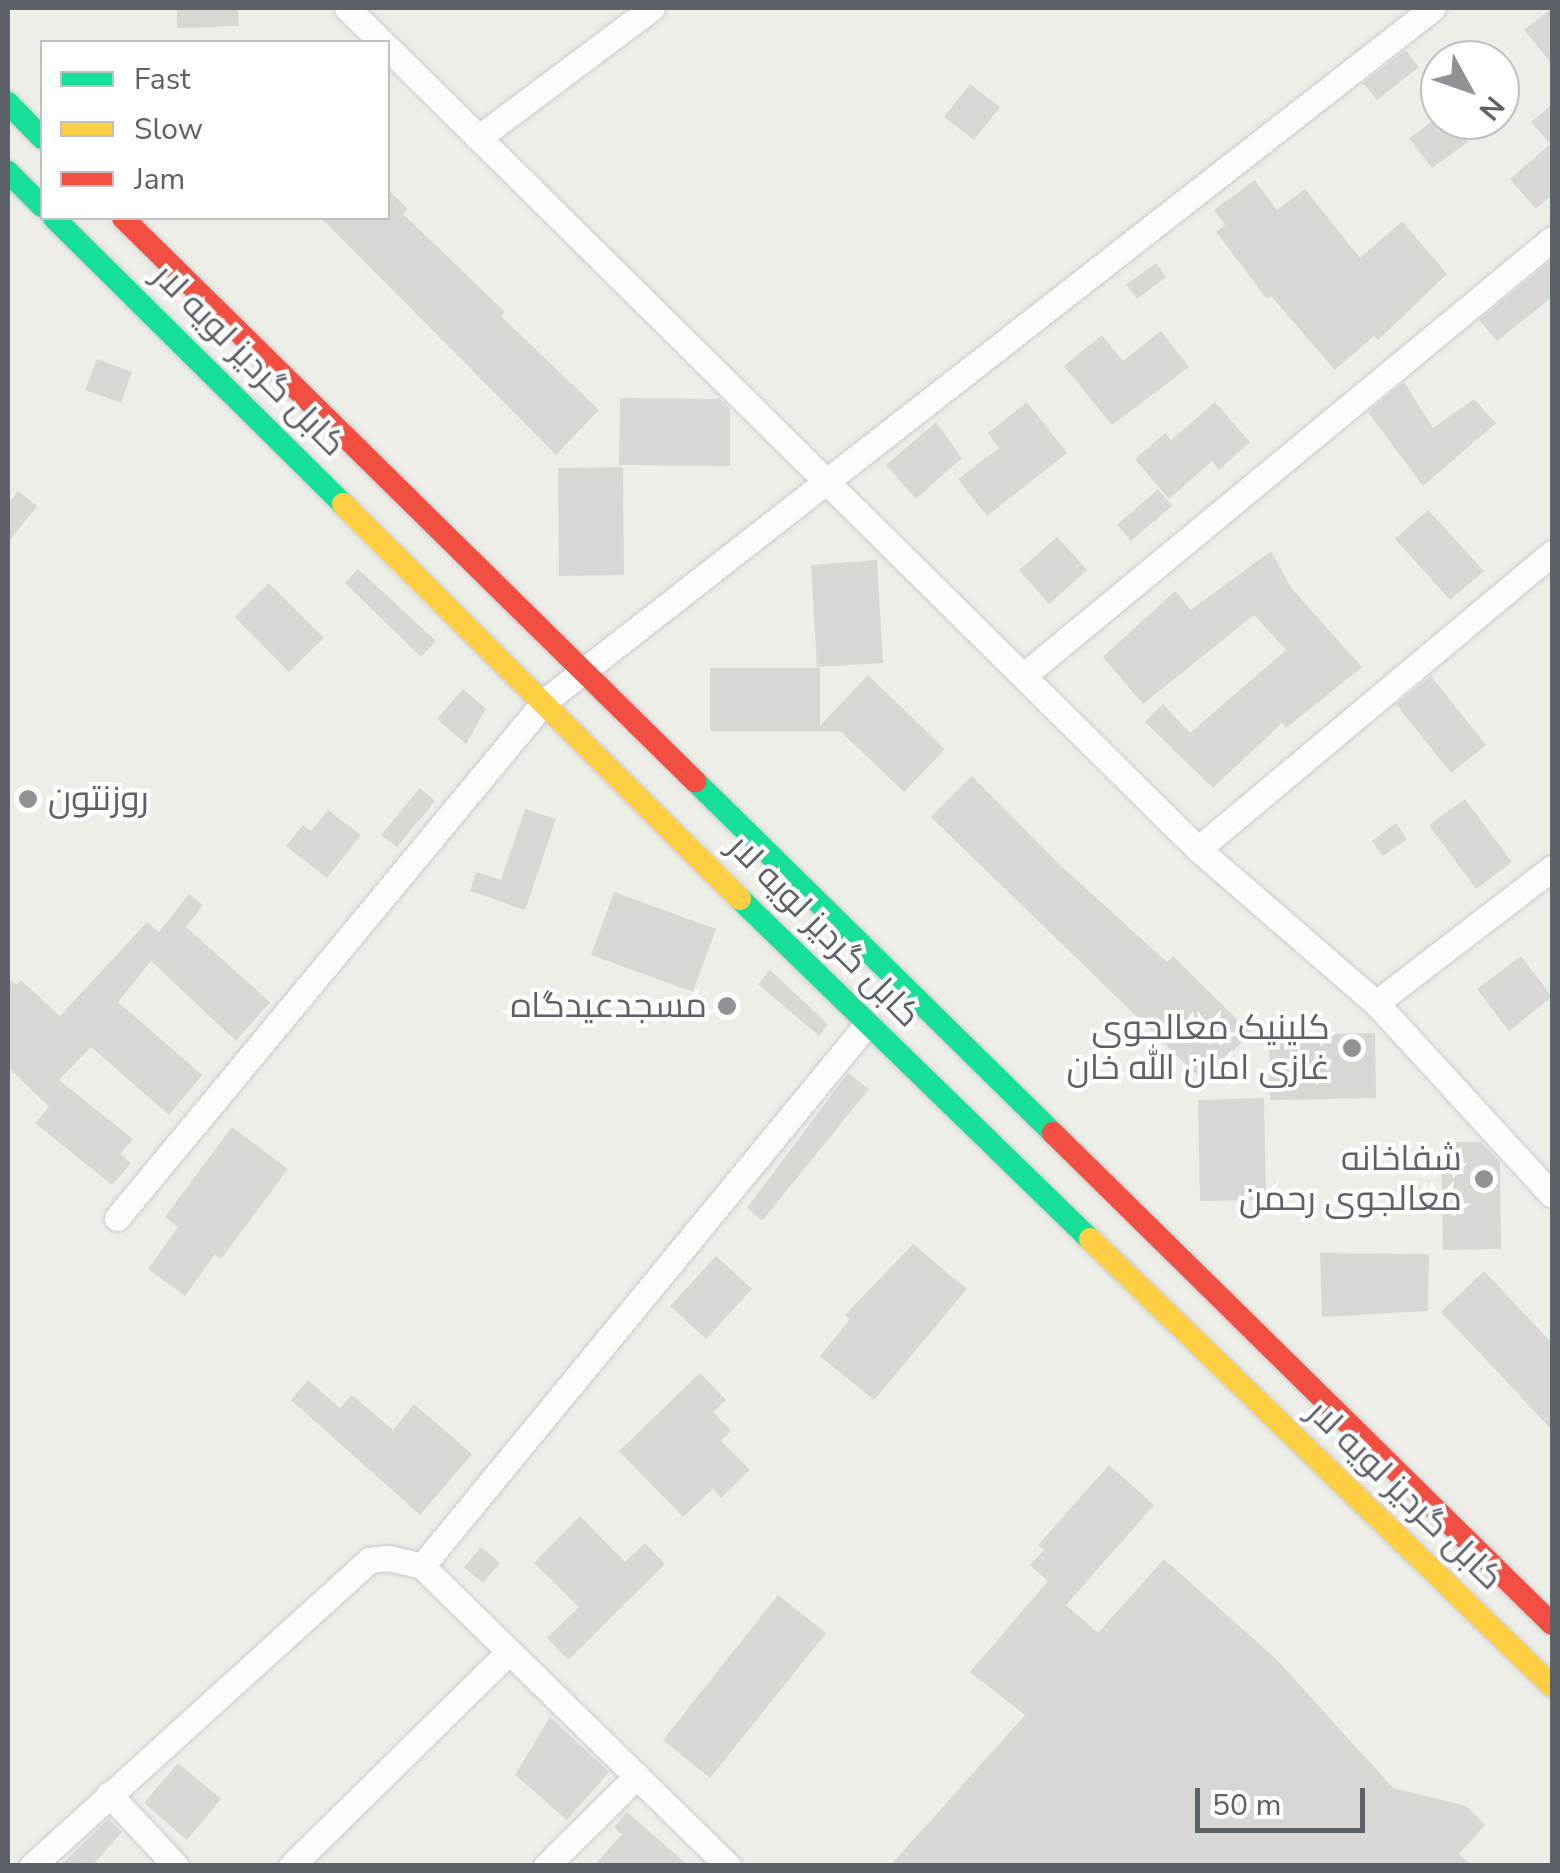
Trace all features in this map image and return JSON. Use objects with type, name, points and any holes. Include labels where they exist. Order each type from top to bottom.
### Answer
[{"type":"highway","points":[[8,104],[40,136]]},
{"type":"highway","points":[[8,172],[40,204]]},
{"type":"highway","name":"کابل گردیز لویه لار","points":[[56,220],[867,1024],[1552,1686]]},
{"type":"highway","name":"کابل گردیز لویه لار","points":[[126,220],[1552,1624]]},
{"type":"street","points":[[347,8],[380,40]]},
{"type":"street","points":[[478,138],[652,8]]},
{"type":"street","points":[[117,1218],[545,701],[1433,8]]},
{"type":"street","points":[[390,50],[1198,849],[1376,1003],[1549,1185]]},
{"type":"street","points":[[1023,676],[1552,238]]},
{"type":"street","points":[[1198,849],[1552,553]]},
{"type":"street","points":[[1376,1003],[1552,868]]},
{"type":"street","points":[[422,1566],[867,1024]]},
{"type":"street","points":[[32,1866],[369,1560],[422,1566],[728,1866]]},
{"type":"street","points":[[291,1866],[509,1652]]},
{"type":"street","points":[[546,1866],[638,1776]]},
{"type":"street","points":[[108,1794],[176,1866]]},
{"type":"building","points":[[177,8],[238,8],[239,26],[177,28]]},
{"type":"building","points":[[1552,8],[1552,64],[1524,30]]},
{"type":"building","points":[[1406,50],[1419,67],[1377,100],[1363,83]]},
{"type":"building","points":[[970,84],[1000,107],[974,140],[944,117]]},
{"type":"building","points":[[1552,104],[1552,195],[1536,209],[1510,179],[1550,144],[1531,122]]},
{"type":"building","points":[[1420,130],[1420,140],[1468,142],[1432,168],[1409,138]]},
{"type":"building","points":[[1255,180],[1277,210],[1305,189],[1360,258],[1402,221],[1447,274],[1378,340],[1374,336],[1335,370],[1271,296],[1267,299],[1216,232],[1225,225],[1214,210]]},
{"type":"building","points":[[390,192],[408,209],[403,214],[599,410],[556,455],[323,220],[390,220]]},
{"type":"building","points":[[1552,260],[1552,297],[1497,341],[1479,320]]},
{"type":"building","points":[[1156,263],[1166,277],[1137,299],[1126,285]]},
{"type":"building","points":[[1161,331],[1189,367],[1112,425],[1064,366],[1102,335],[1123,361]]},
{"type":"building","points":[[97,359],[132,372],[121,403],[85,390]]},
{"type":"building","points":[[1404,382],[1433,428],[1474,399],[1496,423],[1423,486],[1368,412]]},
{"type":"building","points":[[620,398],[720,399],[730,409],[730,466],[619,465]]},
{"type":"building","points":[[1027,402],[1067,453],[987,516],[958,479],[999,448],[988,433]]},
{"type":"building","points":[[1215,402],[1250,442],[1219,470],[1212,461],[1169,499],[1135,459],[1165,433],[1171,440]]},
{"type":"building","points":[[936,422],[962,458],[916,499],[886,465]]},
{"type":"building","points":[[623,467],[624,575],[559,576],[558,468]]},
{"type":"building","points":[[1158,489],[1172,506],[1131,541],[1117,525]]},
{"type":"building","points":[[18,491],[37,506],[8,543],[8,504]]},
{"type":"building","points":[[1428,510],[1484,571],[1450,600],[1395,539]]},
{"type":"building","points":[[1057,537],[1087,570],[1049,604],[1019,570]]},
{"type":"building","points":[[1271,551],[1292,589],[1362,667],[1286,728],[1282,723],[1213,788],[1145,722],[1163,704],[1190,733],[1286,650],[1254,615],[1143,704],[1103,657],[1175,591],[1191,610]]},
{"type":"building","points":[[877,560],[883,663],[817,667],[811,565]]},
{"type":"building","points":[[358,569],[436,641],[421,657],[345,583]]},
{"type":"building","points":[[269,583],[324,638],[289,672],[235,617]]},
{"type":"building","points":[[710,668],[820,668],[820,726],[868,675],[945,749],[904,792],[840,731],[710,731]]},
{"type":"building","points":[[1431,676],[1486,745],[1451,773],[1396,704]]},
{"type":"building","points":[[463,689],[486,709],[466,744],[437,719]]},
{"type":"building","points":[[972,776],[1061,866],[1167,962],[1173,956],[1251,1033],[1203,1081],[931,817]]},
{"type":"building","points":[[420,788],[435,801],[397,847],[381,835]]},
{"type":"building","points":[[1465,799],[1512,862],[1476,889],[1429,825]]},
{"type":"building","points":[[525,809],[556,819],[525,910],[470,891],[476,872],[501,880]]},
{"type":"building","points":[[328,810],[361,835],[327,878],[286,846],[303,825],[311,831]]},
{"type":"building","points":[[1396,823],[1407,839],[1383,856],[1372,841]]},
{"type":"building","points":[[614,892],[716,929],[693,992],[591,955]]},
{"type":"building","points":[[189,894],[203,905],[186,927],[270,1002],[236,1041],[151,961],[118,1002],[202,1075],[169,1115],[91,1047],[59,1080],[133,1139],[120,1154],[131,1163],[112,1185],[35,1123],[49,1107],[8,1067],[8,977],[16,985],[21,980],[60,1016],[147,922],[159,932]]},
{"type":"building","points":[[1521,956],[1552,997],[1509,1031],[1477,989]]},
{"type":"building","points":[[770,970],[828,1024],[819,1036],[758,984]]},
{"type":"building","points":[[1375,1033],[1376,1098],[1270,1100],[1269,1035]]},
{"type":"building","points":[[848,1073],[869,1089],[762,1221],[747,1208]]},
{"type":"building","points":[[1264,1098],[1266,1200],[1200,1201],[1198,1100]]},
{"type":"building","points":[[232,1127],[288,1169],[221,1259],[215,1254],[185,1296],[148,1269],[178,1227],[165,1217]]},
{"type":"building","points":[[1441,1142],[1481,1142],[1500,1162],[1501,1249],[1443,1250]]},
{"type":"building","points":[[913,1244],[967,1289],[874,1400],[820,1356],[850,1319],[845,1315]]},
{"type":"building","points":[[1320,1253],[1429,1254],[1428,1311],[1322,1317]]},
{"type":"building","points":[[716,1256],[752,1289],[706,1339],[670,1306]]},
{"type":"building","points":[[1484,1271],[1552,1343],[1552,1430],[1441,1312]]},
{"type":"building","points":[[700,1373],[726,1400],[713,1412],[731,1431],[721,1441],[750,1470],[721,1498],[713,1489],[683,1517],[619,1451]]},
{"type":"building","points":[[308,1380],[340,1408],[352,1395],[393,1430],[414,1404],[472,1454],[420,1515],[291,1400]]},
{"type":"building","points":[[1109,1465],[1154,1505],[1066,1605],[1098,1633],[1164,1559],[1277,1660],[1393,1788],[1466,1806],[1485,1825],[1459,1854],[1473,1866],[890,1866],[1025,1715],[970,1672],[1048,1581],[1030,1565],[1044,1550],[1038,1545]]},
{"type":"building","points":[[580,1516],[625,1562],[645,1543],[665,1564],[568,1660],[547,1638],[579,1607],[534,1563]]},
{"type":"building","points":[[481,1547],[500,1563],[483,1583],[464,1567]]},
{"type":"building","points":[[778,1595],[826,1633],[710,1778],[663,1740]]},
{"type":"building","points":[[550,1717],[609,1772],[567,1820],[515,1775]]},
{"type":"building","points":[[178,1763],[221,1799],[187,1840],[144,1803]]},
{"type":"building","points":[[627,1812],[689,1866],[594,1866],[622,1834],[614,1828]]},
{"type":"building","points":[[108,1819],[122,1832],[92,1866],[60,1866]]},
{"type":"traffic: fast","points":[[8,103],[40,136]]},
{"type":"traffic: fast","points":[[8,172],[40,204]]},
{"type":"traffic: fast","points":[[56,220],[343,504]]},
{"type":"traffic: fast","points":[[695,781],[1053,1133]]},
{"type":"traffic: fast","points":[[740,899],[1090,1239]]},
{"type":"traffic: slow","points":[[343,504],[740,899]]},
{"type":"traffic: slow","points":[[1090,1239],[1552,1686]]},
{"type":"traffic: jam","points":[[125,220],[695,781]]},
{"type":"traffic: jam","points":[[1053,1133],[1552,1624]]},
{"type":"place","name":"روزنتون","points":[[28,799]]},
{"type":"place","name":"مسجدعیدگاه","points":[[727,1006]]},
{"type":"place","name":"کلینیک معالجوی غازی امان الله خان","points":[[1352,1048]]},
{"type":"place","name":"شفاخانه معالجوی رحمن","points":[[1484,1179]]}]
